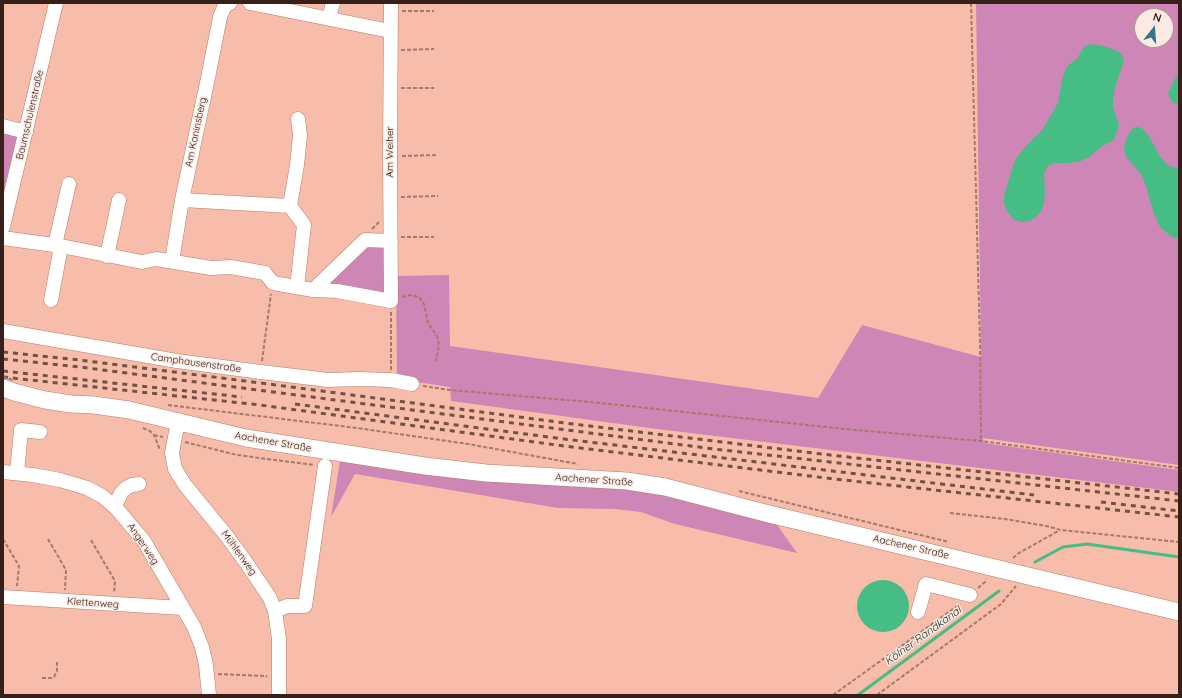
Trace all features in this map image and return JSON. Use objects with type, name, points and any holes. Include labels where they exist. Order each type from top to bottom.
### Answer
[{"type":"main road","name":"Aachener Straße","points":[[8,384],[14,392],[45,400],[129,410],[246,438],[425,466],[486,473],[627,481],[665,487],[769,514],[1000,565],[1022,568],[1179,612]]},
{"type":"street","name":"Baumschulenstraße","points":[[3,227],[56,3]]},
{"type":"street","points":[[250,3],[289,6],[329,18],[390,31]]},
{"type":"street","points":[[329,18],[333,3]]},
{"type":"street","name":"Am Kaninsberg","points":[[172,261],[182,200],[220,17],[226,4]]},
{"type":"street","name":"Am Weiher","points":[[390,7],[391,299]]},
{"type":"street","points":[[297,287],[304,225],[290,206],[297,165],[300,135],[298,119]]},
{"type":"street","points":[[3,126],[26,132]]},
{"type":"street","points":[[50,300],[69,184]]},
{"type":"street","points":[[107,256],[119,200]]},
{"type":"street","points":[[182,200],[290,206]]},
{"type":"street","points":[[3,238],[58,246],[142,262],[156,259],[211,268],[231,267],[266,273],[273,283],[313,290],[337,291],[391,299]]},
{"type":"street","points":[[313,290],[365,240],[391,239]]},
{"type":"street","name":"Camphausenstraße","points":[[3,331],[177,361],[261,372],[328,380],[391,380],[412,384]]},
{"type":"street","name":"Mühlenweg","points":[[178,421],[172,453],[175,470],[185,485],[226,534],[245,560],[270,598],[275,611],[279,639],[279,695]]},
{"type":"street","points":[[18,473],[22,430],[40,432]]},
{"type":"street","points":[[275,611],[287,606],[305,606],[325,466]]},
{"type":"street","name":"Angerweg","points":[[3,472],[60,480],[87,488],[102,496],[115,506],[144,541],[194,627],[202,648],[209,695]]},
{"type":"street","points":[[115,506],[121,493],[126,488],[132,485],[140,484]]},
{"type":"street","points":[[918,612],[926,584],[970,595]]},
{"type":"street","name":"Klettenweg","points":[[10,597],[182,608]]},
{"type":"path","points":[[971,3],[980,344],[981,441]]},
{"type":"path","points":[[390,7],[434,11]]},
{"type":"path","points":[[390,50],[434,49]]},
{"type":"path","points":[[390,88],[434,88]]},
{"type":"path","points":[[390,156],[437,155]]},
{"type":"path","points":[[390,197],[438,196]]},
{"type":"path","points":[[365,240],[369,232],[386,215],[390,215]]},
{"type":"path","points":[[391,239],[434,237]]},
{"type":"path","points":[[261,372],[273,283]]},
{"type":"path","points":[[391,380],[391,299],[410,295],[419,297],[424,304],[428,322],[437,336],[439,345],[436,361]]},
{"type":"path","points":[[3,376],[8,384]]},
{"type":"path","points":[[412,384],[450,390],[590,402],[845,429],[981,441],[1179,468]]},
{"type":"path","points":[[164,404],[357,428],[461,443],[579,464]]},
{"type":"path","points":[[141,427],[150,431],[154,435],[162,455]]},
{"type":"path","points":[[154,435],[237,455],[273,461],[325,466]]},
{"type":"path","points":[[733,490],[954,543]]},
{"type":"path","points":[[950,513],[1004,519],[1061,530],[1179,542]]},
{"type":"path","points":[[833,695],[958,606],[985,582],[1000,565],[1061,530]]},
{"type":"path","points":[[48,538],[66,570],[64,601]]},
{"type":"path","points":[[3,539],[19,566],[10,597]]},
{"type":"path","points":[[91,540],[115,581],[114,604]]},
{"type":"path","points":[[877,695],[1001,604],[1016,588],[1022,568],[1000,565]]},
{"type":"path","points":[[42,678],[54,677],[57,671],[57,662]]},
{"type":"path","points":[[207,674],[266,676],[267,682]]},
{"type":"shaded area","points":[[976,3],[1179,3],[1179,465],[983,438],[984,443],[1179,470],[1179,492],[657,429],[451,401],[450,387],[403,380],[397,374],[396,276],[449,275],[450,346],[818,398],[862,325],[981,357]]},
{"type":"shaded area","points":[[1092,44],[1118,51],[1122,55],[1124,61],[1115,87],[1113,100],[1113,108],[1119,125],[1114,140],[1102,146],[1089,157],[1081,161],[1053,163],[1047,167],[1044,174],[1045,193],[1042,210],[1030,221],[1022,222],[1014,220],[1008,213],[1004,204],[1004,196],[1015,160],[1025,147],[1043,129],[1058,103],[1062,79],[1067,66],[1077,59],[1083,48]]},
{"type":"shaded area","points":[[1179,71],[1179,103],[1175,104],[1170,99],[1168,93]]},
{"type":"shaded area","points":[[1138,127],[1143,129],[1149,136],[1159,155],[1166,163],[1171,167],[1179,168],[1179,239],[1172,237],[1160,227],[1154,214],[1145,183],[1140,173],[1127,158],[1124,150],[1125,142],[1129,134],[1133,128]]},
{"type":"shaded area","points":[[3,133],[17,137],[3,194]]},
{"type":"shaded area","points":[[365,244],[388,244],[385,293],[332,286],[332,283],[329,282]]},
{"type":"shaded area","points":[[340,461],[422,472],[629,487],[775,522],[797,553],[675,524],[641,512],[614,509],[558,508],[355,474],[331,517]]},
{"type":"shaded area","points":[[878,580],[888,580],[902,587],[909,601],[909,611],[902,625],[888,632],[878,632],[868,628],[861,621],[857,611],[857,601],[861,591],[868,584]]},
{"type":"waterway","name":"Kölner Randkanal","points":[[1035,562],[1063,547],[1087,544],[1179,557]]},
{"type":"waterway","name":"Kölner Randkanal","points":[[858,695],[999,591]]},
{"type":"railway","points":[[3,352],[79,360],[565,423],[830,455],[1179,494]]},
{"type":"railway","points":[[3,359],[80,367],[714,449],[1179,501]]},
{"type":"railway","points":[[3,371],[242,397]]},
{"type":"railway","points":[[3,377],[260,405],[564,446],[826,478],[1179,517]]},
{"type":"railway","points":[[295,404],[564,439],[1034,495]]},
{"type":"railway","points":[[1101,502],[1179,511]]}]
